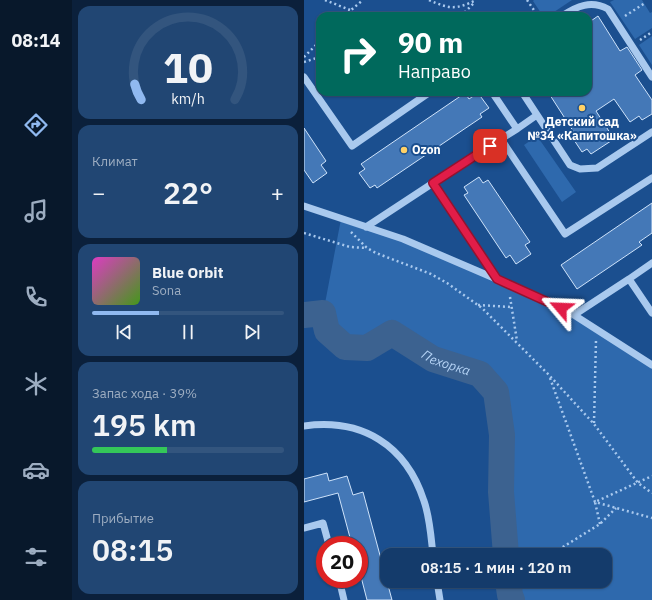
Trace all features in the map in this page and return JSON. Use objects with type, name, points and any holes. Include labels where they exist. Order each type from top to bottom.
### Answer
[{"type":"lane","points":[[568,12],[581,3],[589,1],[602,4],[608,9],[652,77]]},
{"type":"lane","points":[[304,77],[316,94]]},
{"type":"lane","points":[[317,96],[352,146],[424,96]]},
{"type":"lane","points":[[495,96],[517,128]]},
{"type":"lane","points":[[525,96],[570,165],[580,169],[597,168],[652,132]]},
{"type":"lane","points":[[366,227],[537,115]]},
{"type":"lane","points":[[501,139],[565,234],[652,178]]},
{"type":"lane","points":[[433,183],[497,279]]},
{"type":"lane","points":[[304,206],[403,239],[574,314],[652,365]]},
{"type":"lane","points":[[574,314],[652,263]]},
{"type":"lane","points":[[629,279],[652,313]]},
{"type":"lane","points":[[304,426],[332,424],[349,427],[368,433],[387,445],[415,479],[422,496],[429,524],[432,548]]},
{"type":"lane","points":[[304,528],[323,523],[327,536]]},
{"type":"lane","points":[[341,588],[344,600]]},
{"type":"lane","points":[[438,588],[440,600]]},
{"type":"path","points":[[325,0],[350,10],[363,0]]},
{"type":"path","points":[[429,0],[445,7],[461,7],[476,0]]},
{"type":"path","points":[[465,12],[476,0]]},
{"type":"path","points":[[527,0],[535,12]]},
{"type":"path","points":[[616,22],[644,4]]},
{"type":"path","points":[[632,46],[652,32]]},
{"type":"path","points":[[304,57],[316,45]]},
{"type":"path","points":[[304,62],[316,58]]},
{"type":"path","points":[[341,219],[354,236],[366,248],[387,258],[431,274],[447,283],[477,304],[550,375],[594,424],[638,483],[652,493]]},
{"type":"path","points":[[304,233],[350,247],[366,248]]},
{"type":"path","points":[[508,284],[517,342]]},
{"type":"path","points":[[477,304],[511,307]]},
{"type":"path","points":[[594,424],[597,329]]},
{"type":"path","points":[[550,375],[595,502],[600,524]]},
{"type":"path","points":[[595,502],[652,476]]},
{"type":"path","points":[[595,502],[652,518]]},
{"type":"path","points":[[561,548],[600,524],[617,508]]},
{"type":"shaded area","points":[[572,0],[554,12],[540,12],[533,1]]},
{"type":"shaded area","points":[[614,0],[642,0],[650,13],[652,12],[652,28],[635,39],[610,2]]},
{"type":"shaded area","points":[[652,36],[652,65],[639,45]]},
{"type":"shaded area","points":[[537,136],[576,192],[562,202],[524,145]]},
{"type":"shaded area","points":[[341,219],[403,239],[574,315],[652,365],[652,600],[512,600],[509,588],[612,588],[612,548],[505,548],[501,492],[502,435],[496,392],[480,374],[433,359],[392,333],[367,348],[345,347],[327,331],[323,314]]},
{"type":"building","points":[[598,16],[620,51],[627,47],[642,70],[635,75],[652,100],[652,114],[642,120],[639,116],[630,122],[614,99],[596,111],[614,139],[591,154],[587,149],[582,152],[574,140],[577,137],[551,96],[592,96],[592,20]]},
{"type":"building","points":[[461,96],[467,96],[469,99],[474,96],[480,96],[489,108],[480,114],[482,117],[377,188],[375,185],[370,188],[359,173],[365,169],[361,164]]},
{"type":"building","points":[[304,128],[326,161],[321,165],[327,173],[313,183],[304,170]]},
{"type":"building","points":[[479,177],[483,183],[488,180],[530,242],[525,245],[531,254],[516,264],[510,255],[506,258],[464,195],[468,193],[464,187]]},
{"type":"building","points":[[652,203],[652,233],[639,242],[642,245],[577,289],[561,265]]},
{"type":"building","points":[[327,473],[329,481],[347,476],[353,495],[363,492],[380,555],[380,588],[389,588],[392,600],[367,600],[364,588],[368,588],[368,536],[350,536],[338,493],[304,502],[304,479]]},
{"type":"waterway","name":"Пехорка","points":[[304,315],[323,313],[327,331],[345,347],[367,348],[392,333],[433,359],[480,374],[496,392],[502,435],[501,492],[505,548]]},
{"type":"waterway","name":"Пехорка","points":[[509,588],[512,600]]},
{"type":"place","name":"Детский сад №34 «Капитошка»","points":[[582,108]]},
{"type":"place","name":"Ozon","points":[[404,150]]},
{"type":"route","points":[[490,146],[433,183],[497,279],[561,308]]}]
